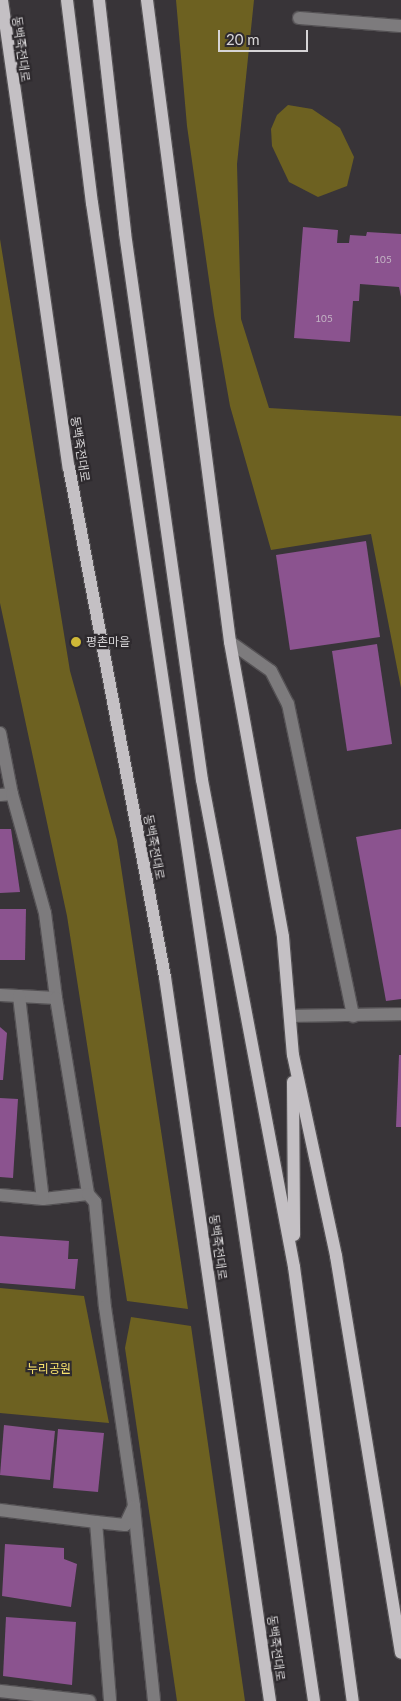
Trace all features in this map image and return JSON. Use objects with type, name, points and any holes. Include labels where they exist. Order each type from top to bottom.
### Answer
[{"type":"main road","name":"동백죽전대로","points":[[2,0],[68,468],[165,977],[270,1701]]},
{"type":"main road","points":[[67,0],[94,213],[314,1701]]},
{"type":"main road","points":[[99,0],[125,233],[202,780],[294,1267],[353,1701]]},
{"type":"main road","points":[[147,0],[230,642],[283,937],[293,1055],[294,1267]]},
{"type":"main road","points":[[293,1055],[336,1256],[401,1653]]},
{"type":"street","points":[[298,18],[401,26]]},
{"type":"street","points":[[230,642],[271,671],[288,704],[353,1016]]},
{"type":"street","points":[[0,733],[6,794],[45,913],[56,998],[88,1194],[95,1202],[105,1307],[134,1506],[154,1701]]},
{"type":"street","points":[[0,995],[56,998]]},
{"type":"street","points":[[19,996],[43,1199]]},
{"type":"street","points":[[291,1016],[401,1014]]},
{"type":"street","points":[[0,1195],[43,1199],[88,1194]]},
{"type":"street","points":[[0,1510],[125,1525],[134,1506]]},
{"type":"street","points":[[96,1522],[110,1701]]},
{"type":"street","points":[[0,1691],[89,1701]]},
{"type":"green space","points":[[176,0],[254,0],[237,164],[241,319],[269,408],[401,416],[401,688],[371,534],[271,550],[230,406],[214,315],[187,126]]},
{"type":"green space","points":[[288,105],[312,109],[340,128],[354,157],[347,186],[318,197],[289,182],[272,146],[271,129],[277,115]]},
{"type":"green space","points":[[0,239],[70,671],[117,840],[188,1309],[127,1301],[67,916],[0,603]]},
{"type":"green space","name":"누리공원","points":[[0,1288],[84,1296],[109,1423],[0,1413]]},
{"type":"green space","points":[[131,1317],[191,1326],[245,1701],[177,1701],[125,1348]]},
{"type":"building","points":[[303,227],[338,230],[337,243],[349,243],[350,235],[366,236],[367,232],[401,234],[401,297],[399,287],[360,284],[359,301],[353,301],[350,342],[294,338]]},
{"type":"building","points":[[366,541],[380,637],[290,650],[276,555]]},
{"type":"building","points":[[377,644],[392,744],[347,751],[332,651]]},
{"type":"building","points":[[0,829],[11,829],[20,892],[0,893]]},
{"type":"building","points":[[401,829],[401,999],[386,1001],[356,837]]},
{"type":"building","points":[[0,909],[26,909],[25,960],[0,960]]},
{"type":"building","points":[[0,1027],[7,1033],[3,1080],[0,1080]]},
{"type":"building","points":[[399,1055],[401,1055],[401,1127],[396,1127]]},
{"type":"building","points":[[0,1098],[18,1099],[13,1178],[0,1177]]},
{"type":"building","points":[[0,1236],[69,1241],[68,1259],[78,1259],[75,1289],[0,1283]]},
{"type":"building","points":[[4,1425],[55,1431],[50,1480],[0,1475]]},
{"type":"building","points":[[58,1429],[104,1433],[98,1492],[53,1488]]},
{"type":"building","points":[[5,1544],[64,1548],[64,1559],[77,1564],[71,1607],[2,1596]]},
{"type":"building","points":[[6,1617],[76,1622],[72,1685],[3,1676]]},
{"type":"place","name":"평촌마을","points":[[76,642]]}]
